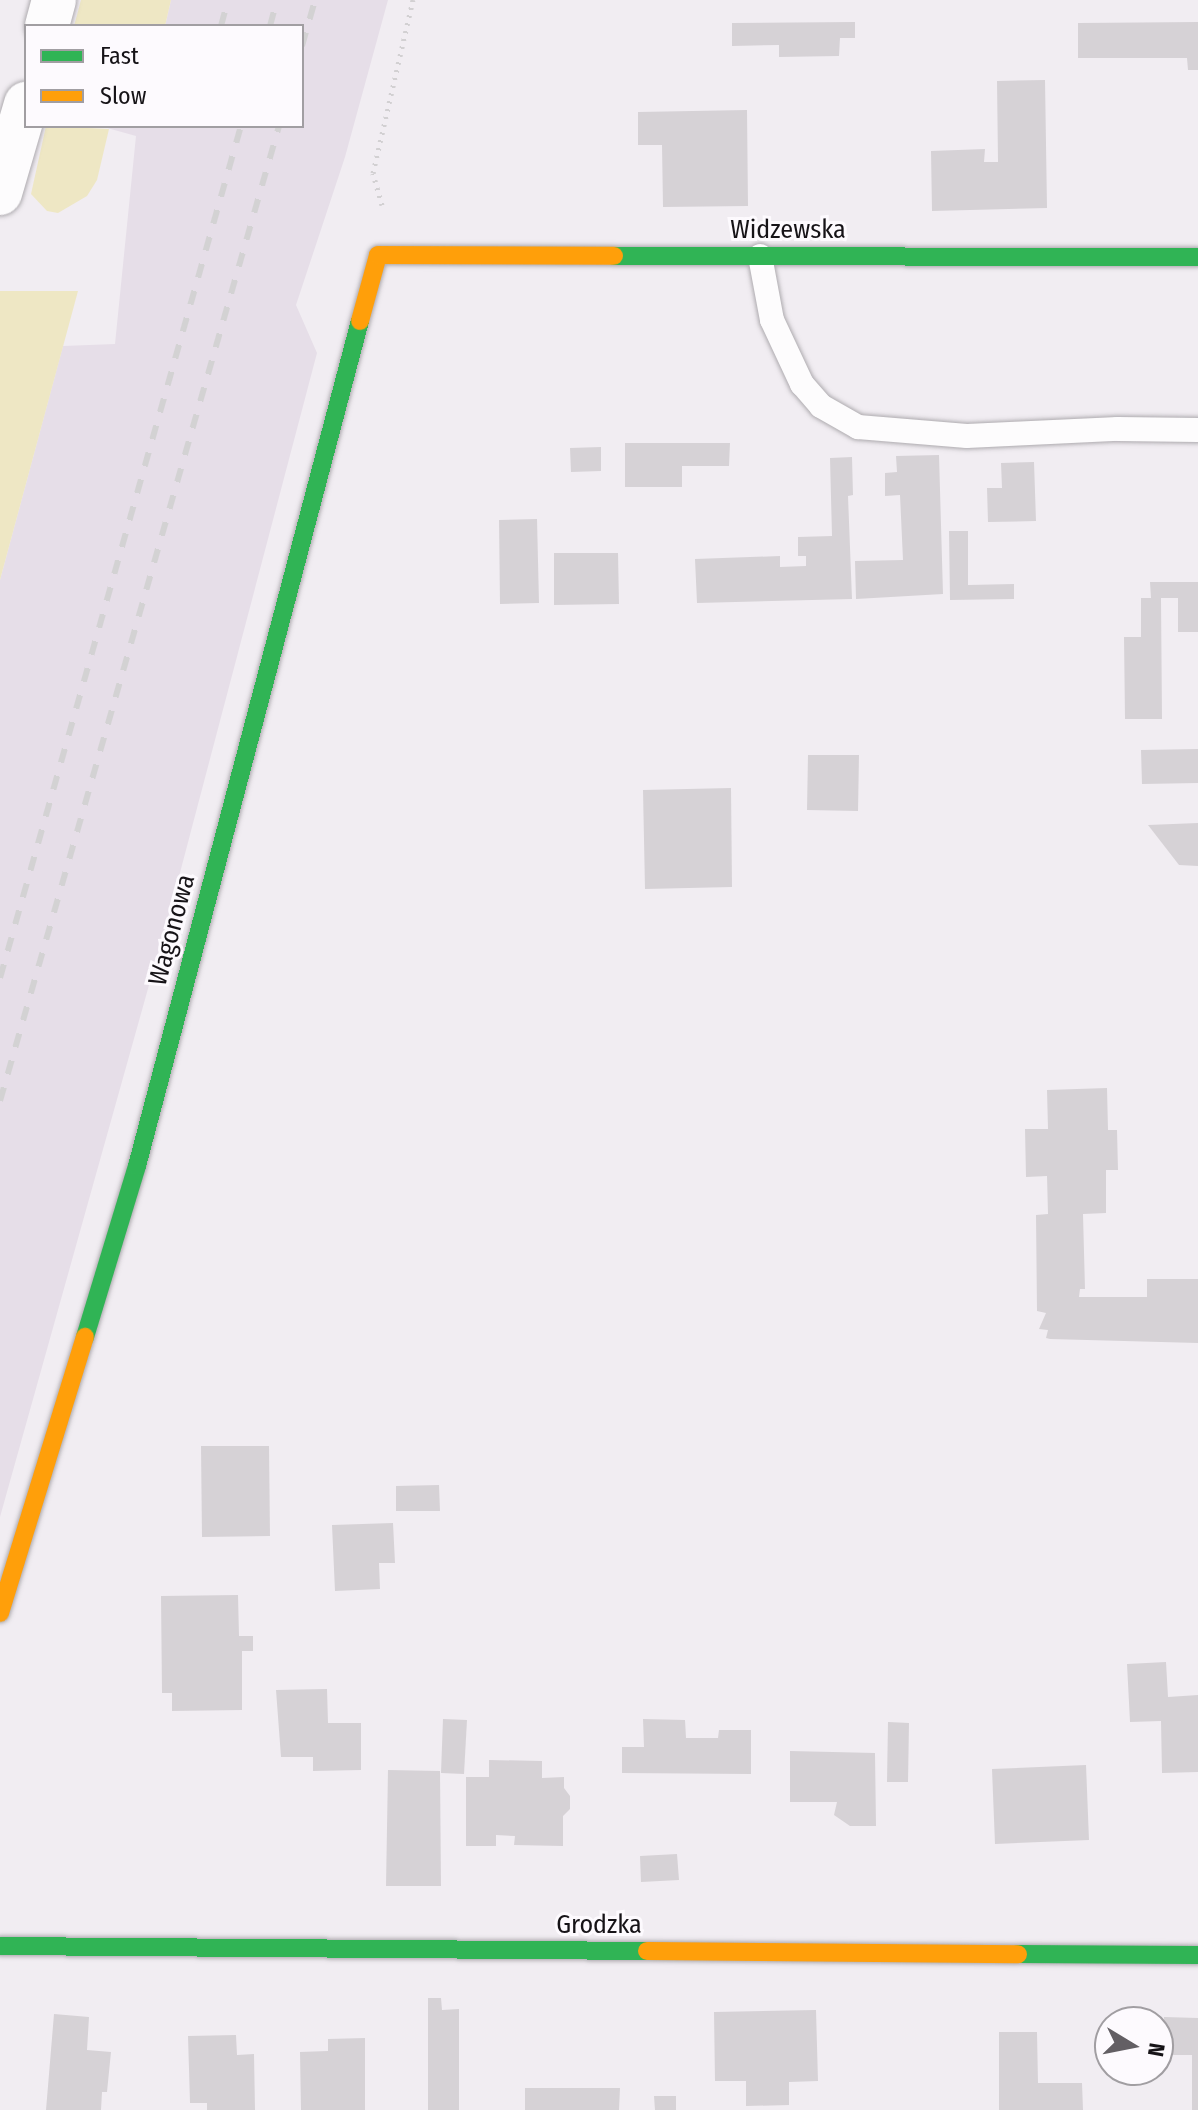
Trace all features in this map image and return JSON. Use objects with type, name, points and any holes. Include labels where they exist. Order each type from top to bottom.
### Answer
[{"type":"street","points":[[48,24],[54,0]]},
{"type":"street","points":[[0,193],[24,111]]},
{"type":"street","name":"Widzewska","points":[[378,255],[1198,257]]},
{"type":"street","name":"Wagonowa","points":[[0,1613],[137,1166],[378,255]]},
{"type":"street","name":"Grodzka","points":[[0,1946],[1198,1955]]},
{"type":"lane","points":[[760,256],[772,320],[802,384],[821,406],[858,427],[967,436],[1198,430]]},
{"type":"path","points":[[378,255],[387,222],[373,173],[413,0]]},
{"type":"shaded area","points":[[81,0],[171,0],[165,24],[75,24]]},
{"type":"shaded area","points":[[171,0],[388,0],[345,157],[296,305],[317,353],[172,903],[0,1517],[0,580],[63,346],[115,344],[136,136],[107,128],[304,128],[304,24],[165,24]]},
{"type":"shaded area","points":[[46,128],[109,129],[97,180],[87,196],[58,213],[47,211],[31,194]]},
{"type":"shaded area","points":[[0,291],[78,291],[0,580]]},
{"type":"building","points":[[855,22],[855,38],[840,38],[839,56],[779,57],[779,45],[732,46],[732,23]]},
{"type":"building","points":[[1198,22],[1198,70],[1188,70],[1187,58],[1078,58],[1078,23]]},
{"type":"building","points":[[1045,80],[1047,208],[932,211],[931,151],[985,149],[984,162],[998,162],[997,81]]},
{"type":"building","points":[[747,110],[748,206],[663,207],[662,145],[638,145],[638,112]]},
{"type":"building","points":[[625,443],[730,443],[729,466],[682,466],[682,487],[625,487]]},
{"type":"building","points":[[601,447],[601,471],[571,472],[570,448]]},
{"type":"building","points":[[939,455],[943,594],[856,599],[855,561],[903,560],[900,495],[885,496],[885,473],[897,472],[896,456]]},
{"type":"building","points":[[852,457],[853,495],[848,496],[852,599],[697,603],[695,559],[780,556],[780,567],[806,566],[806,556],[798,556],[798,537],[832,536],[830,458]]},
{"type":"building","points":[[1034,462],[1036,521],[988,522],[987,488],[1002,488],[1001,463]]},
{"type":"building","points":[[537,519],[539,603],[500,604],[499,520]]},
{"type":"building","points":[[949,531],[968,531],[968,585],[1014,584],[1014,599],[950,600]]},
{"type":"building","points":[[554,553],[618,553],[619,604],[554,605]]},
{"type":"building","points":[[1150,582],[1198,582],[1198,632],[1178,632],[1178,598],[1161,598],[1162,719],[1125,719],[1124,637],[1141,637],[1141,598],[1151,598]]},
{"type":"building","points":[[1198,749],[1198,783],[1142,784],[1141,750]]},
{"type":"building","points":[[808,755],[859,755],[858,811],[807,810]]},
{"type":"building","points":[[731,788],[732,887],[645,889],[643,790]]},
{"type":"building","points":[[1198,823],[1198,866],[1179,865],[1148,825]]},
{"type":"building","points":[[1107,1088],[1108,1130],[1117,1130],[1118,1170],[1106,1170],[1106,1213],[1083,1214],[1085,1289],[1080,1289],[1079,1297],[1147,1297],[1147,1279],[1198,1279],[1198,1343],[1050,1339],[1046,1338],[1048,1330],[1039,1329],[1046,1313],[1037,1311],[1036,1215],[1048,1214],[1047,1176],[1026,1177],[1025,1129],[1048,1129],[1047,1090]]},
{"type":"building","points":[[201,1446],[269,1446],[270,1536],[202,1537]]},
{"type":"building","points":[[439,1485],[440,1511],[396,1511],[396,1486]]},
{"type":"building","points":[[393,1523],[395,1563],[379,1563],[380,1589],[335,1591],[332,1525]]},
{"type":"building","points":[[238,1595],[239,1636],[253,1636],[253,1651],[242,1651],[242,1710],[172,1711],[172,1693],[162,1693],[161,1596]]},
{"type":"building","points":[[1166,1662],[1168,1697],[1198,1695],[1198,1772],[1162,1773],[1161,1721],[1130,1722],[1127,1664]]},
{"type":"building","points":[[327,1689],[328,1723],[361,1723],[361,1770],[313,1771],[313,1757],[281,1757],[276,1690]]},
{"type":"building","points":[[443,1719],[467,1720],[464,1774],[441,1773]]},
{"type":"building","points":[[643,1719],[685,1720],[686,1738],[718,1738],[719,1730],[751,1730],[751,1774],[622,1773],[622,1747],[644,1747]]},
{"type":"building","points":[[888,1722],[909,1723],[908,1782],[887,1782]]},
{"type":"building","points":[[790,1751],[875,1753],[876,1826],[850,1826],[834,1815],[837,1802],[790,1802]]},
{"type":"building","points":[[489,1760],[542,1761],[542,1778],[564,1777],[570,1809],[563,1816],[563,1846],[514,1845],[515,1836],[496,1835],[496,1846],[466,1846],[466,1777],[489,1777]]},
{"type":"building","points":[[1086,1765],[1089,1840],[995,1844],[992,1769]]},
{"type":"building","points":[[388,1770],[440,1771],[441,1886],[386,1886]]},
{"type":"building","points":[[677,1854],[679,1880],[641,1882],[640,1856]]},
{"type":"building","points":[[428,1998],[441,1998],[442,2010],[459,2009],[459,2110],[428,2110]]},
{"type":"building","points":[[816,2010],[818,2081],[789,2082],[789,2105],[746,2106],[746,2081],[715,2081],[714,2012]]},
{"type":"building","points":[[54,2014],[89,2017],[87,2050],[111,2052],[107,2092],[102,2092],[101,2110],[46,2110]]},
{"type":"building","points":[[1174,2017],[1198,2018],[1198,2110],[1192,2110],[1192,2055],[1174,2055]]},
{"type":"building","points":[[999,2032],[1037,2032],[1038,2083],[1082,2083],[1083,2110],[999,2110]]},
{"type":"building","points":[[236,2035],[237,2055],[254,2054],[255,2110],[207,2110],[207,2103],[190,2103],[188,2036]]},
{"type":"building","points":[[365,2038],[365,2110],[301,2110],[300,2052],[328,2051],[328,2039]]},
{"type":"building","points":[[525,2088],[620,2088],[619,2110],[525,2110]]},
{"type":"building","points":[[654,2096],[676,2096],[676,2110],[655,2110]]},
{"type":"railway","points":[[222,24],[228,0]]},
{"type":"railway","points":[[271,24],[277,0]]},
{"type":"railway","points":[[304,39],[315,0]]},
{"type":"railway","points":[[0,978],[240,128]]},
{"type":"railway","points":[[0,1101],[278,128]]},
{"type":"traffic: fast","points":[[614,256],[1198,257]]},
{"type":"traffic: fast","points":[[85,1337],[137,1166],[360,321]]},
{"type":"traffic: fast","points":[[0,1946],[647,1951]]},
{"type":"traffic: fast","points":[[1018,1954],[1198,1955]]},
{"type":"traffic: slow","points":[[360,321],[378,255],[614,256]]},
{"type":"traffic: slow","points":[[0,1613],[85,1337]]},
{"type":"traffic: slow","points":[[647,1951],[1018,1954]]}]
